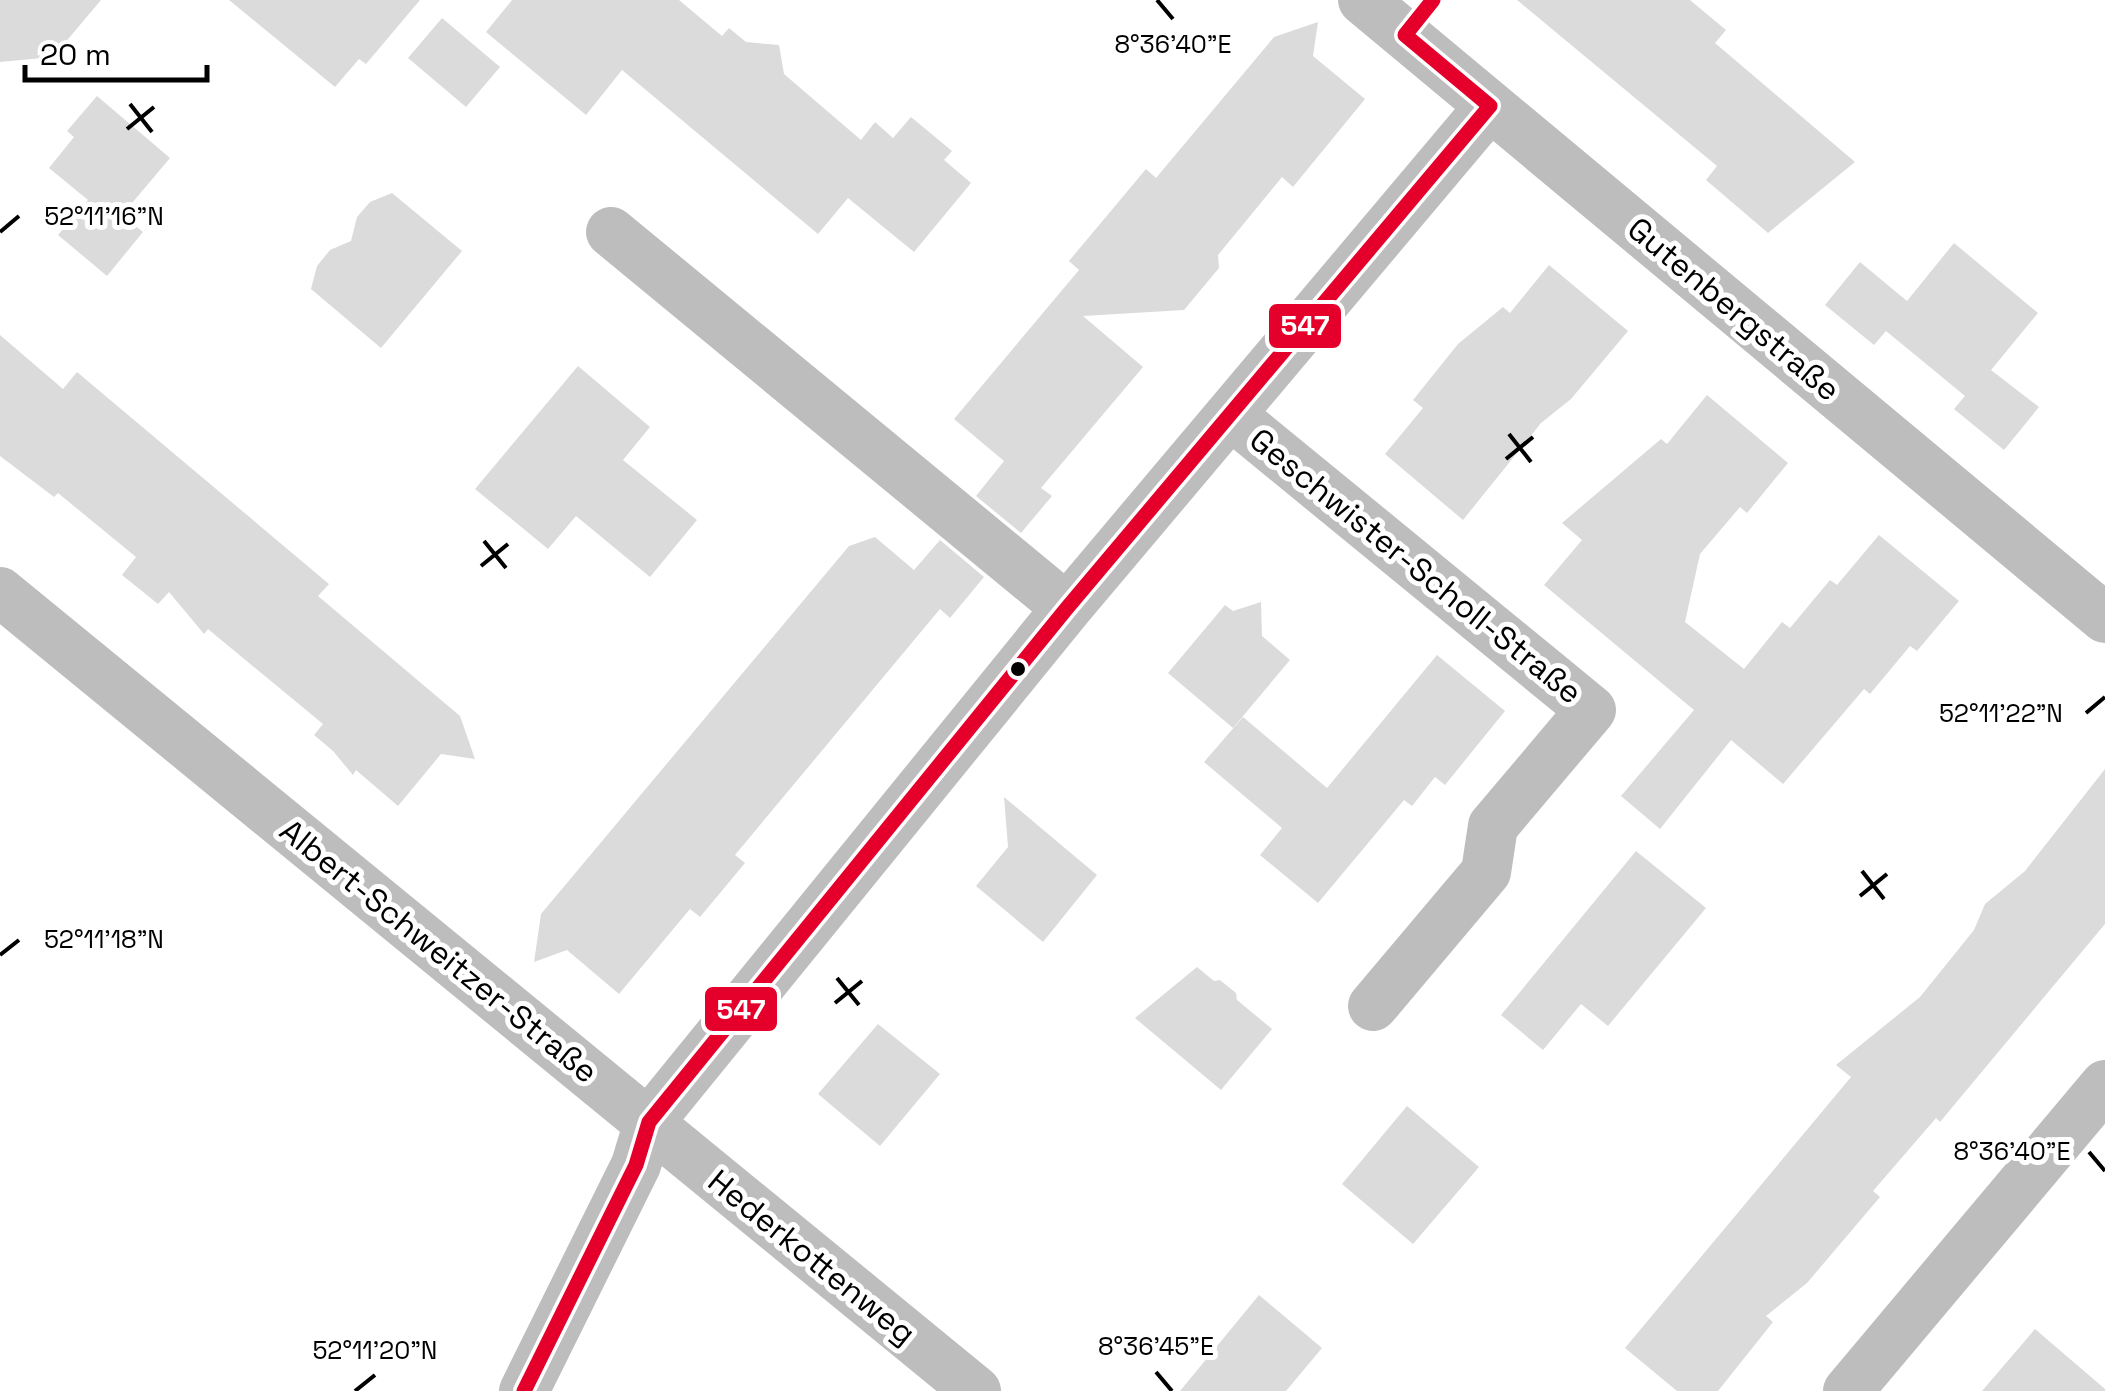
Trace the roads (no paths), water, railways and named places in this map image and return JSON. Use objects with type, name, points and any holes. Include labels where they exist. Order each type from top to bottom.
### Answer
[{"type":"street","name":"Gutenbergstraße","points":[[1363,0],[1419,17],[1490,106],[2105,618]]},
{"type":"street","points":[[524,1391],[636,1165],[648,1122],[1067,608],[1490,106]]},
{"type":"street","points":[[611,232],[1067,608]]},
{"type":"street","name":"Geschwister-Scholl-Straße","points":[[1231,415],[1591,710],[1493,826],[1486,872],[1373,1006]]},
{"type":"street","name":"Albert-Schweitzer-Straße","points":[[0,592],[648,1122]]},
{"type":"street","points":[[1848,1391],[2105,1086]]},
{"type":"street","name":"Hederkottenweg","points":[[648,1122],[976,1391]]}]
